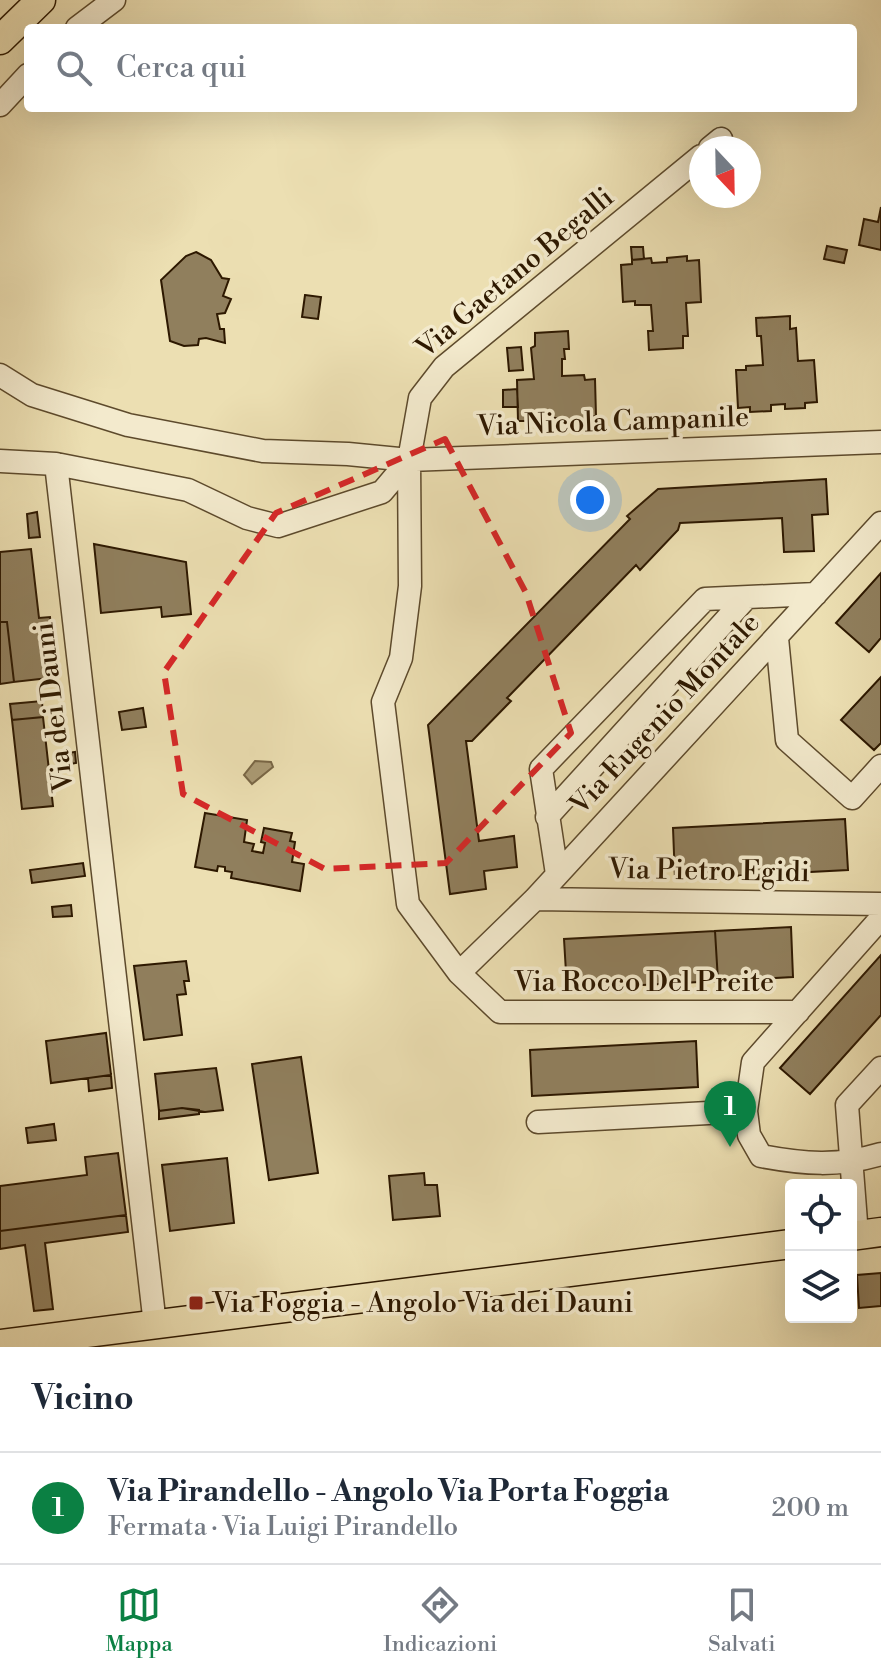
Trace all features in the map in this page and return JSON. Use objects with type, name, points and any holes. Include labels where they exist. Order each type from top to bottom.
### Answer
[{"type":"main road","points":[[0,40],[41,0]]},
{"type":"main road","points":[[0,1344],[785,1245]]},
{"type":"street","points":[[82,24],[114,0]]},
{"type":"street","points":[[0,105],[24,79]]},
{"type":"street","name":"Via Gaetano Begalli","points":[[383,702],[401,658],[410,586],[409,460],[420,398],[444,367],[689,166]]},
{"type":"street","name":"Via Nicola Campanile","points":[[0,375],[32,395],[128,425],[263,451],[409,460],[881,442]]},
{"type":"street","points":[[0,461],[56,464],[188,490],[247,518],[278,526],[382,492],[409,460]]},
{"type":"street","name":"Via dei Dauni","points":[[56,464],[155,1325]]},
{"type":"street","name":"Via Eugenio Montale","points":[[459,973],[535,899],[881,523]]},
{"type":"street","name":"Via Eugenio Montale","points":[[557,874],[541,769],[705,599],[816,594]]},
{"type":"street","name":"Via Eugenio Montale","points":[[547,817],[746,598]]},
{"type":"street","points":[[777,638],[787,740],[852,798],[881,766]]},
{"type":"street","name":"Via Rocco Del Preite","points":[[383,702],[408,904],[459,973],[500,1012],[798,1012]]},
{"type":"street","name":"Via Pietro Egidi","points":[[535,899],[881,904]]},
{"type":"street","points":[[881,918],[753,1062],[746,1111],[749,1135],[761,1156],[797,1163],[852,1163],[881,1154]]},
{"type":"street","points":[[863,1234],[847,1105],[881,1068]]},
{"type":"street","points":[[538,1122],[746,1111]]},
{"type":"highlighted area","points":[[445,439],[526,593],[571,733],[446,863],[325,869],[183,794],[164,672],[276,513]]},
{"type":"shaded area","points":[[255,761],[271,762],[273,767],[252,784],[244,775]]},
{"type":"building","points":[[881,207],[881,250],[859,245],[864,219],[878,222]]},
{"type":"building","points":[[827,246],[847,250],[844,263],[824,259]]},
{"type":"building","points":[[631,247],[643,247],[644,259],[632,260]]},
{"type":"building","points":[[196,252],[211,260],[222,278],[229,279],[223,296],[231,299],[225,313],[217,314],[220,329],[224,329],[225,343],[206,338],[199,339],[198,345],[184,346],[170,341],[161,280],[186,256]]},
{"type":"building","points":[[687,256],[687,261],[699,260],[701,302],[686,303],[688,336],[683,336],[683,348],[649,350],[648,331],[653,331],[651,305],[623,302],[621,265],[632,264],[632,260],[651,258],[652,263],[667,262],[667,258]]},
{"type":"building","points":[[305,295],[321,297],[318,319],[302,317]]},
{"type":"building","points":[[790,316],[790,329],[796,328],[798,361],[814,360],[817,402],[805,403],[805,408],[785,409],[785,404],[771,405],[771,411],[750,412],[750,407],[738,408],[736,370],[763,365],[756,318]]},
{"type":"building","points":[[568,331],[569,349],[564,349],[562,376],[584,375],[585,380],[595,379],[596,416],[586,416],[586,422],[565,423],[565,418],[552,418],[552,424],[532,425],[532,421],[518,421],[517,380],[534,379],[531,348],[535,346],[535,333]]},
{"type":"building","points":[[521,347],[523,370],[509,371],[507,348]]},
{"type":"building","points":[[517,389],[518,407],[503,407],[503,390]]},
{"type":"building","points":[[826,479],[828,514],[812,515],[814,551],[784,552],[782,518],[680,523],[678,530],[640,570],[636,565],[507,698],[511,701],[472,741],[466,741],[479,841],[514,836],[517,867],[484,871],[486,889],[450,894],[428,725],[630,519],[627,516],[658,489]]},
{"type":"building","points":[[37,512],[40,537],[29,538],[27,514]]},
{"type":"building","points":[[94,544],[186,562],[191,614],[162,617],[161,607],[101,613]]},
{"type":"building","points":[[31,549],[39,618],[50,617],[57,677],[14,682],[7,622],[0,622],[0,552]]},
{"type":"building","points":[[881,573],[881,638],[869,652],[836,623]]},
{"type":"building","points":[[0,622],[7,622],[14,682],[0,684]]},
{"type":"building","points":[[881,677],[881,743],[874,750],[841,720]]},
{"type":"building","points":[[42,701],[43,717],[12,720],[10,704]]},
{"type":"building","points":[[143,708],[146,727],[122,730],[119,712]]},
{"type":"building","points":[[43,717],[53,806],[22,809],[12,720]]},
{"type":"building","points":[[75,752],[76,763],[70,764],[68,753]]},
{"type":"building","points":[[205,813],[247,820],[244,842],[254,844],[252,851],[263,853],[265,843],[261,842],[264,828],[292,833],[290,841],[295,842],[292,862],[304,864],[300,891],[231,878],[232,872],[225,871],[225,867],[218,866],[217,871],[195,867]]},
{"type":"building","points":[[845,819],[848,870],[675,879],[673,828]]},
{"type":"building","points":[[83,863],[85,876],[32,883],[30,870]]},
{"type":"building","points":[[71,905],[72,916],[53,917],[52,907]]},
{"type":"building","points":[[791,927],[793,977],[718,981],[715,931]]},
{"type":"building","points":[[715,931],[718,981],[567,989],[564,939]]},
{"type":"building","points":[[881,955],[881,1015],[810,1094],[780,1068]]},
{"type":"building","points":[[186,961],[189,981],[184,981],[186,994],[177,995],[182,1035],[144,1040],[134,966]]},
{"type":"building","points":[[106,1033],[111,1075],[51,1083],[46,1041]]},
{"type":"building","points":[[696,1041],[698,1087],[532,1096],[530,1050]]},
{"type":"building","points":[[301,1057],[318,1173],[269,1180],[252,1064]]},
{"type":"building","points":[[216,1068],[223,1110],[205,1112],[182,1108],[159,1111],[155,1074]]},
{"type":"building","points":[[111,1075],[112,1088],[89,1091],[88,1078]]},
{"type":"building","points":[[182,1108],[199,1110],[199,1114],[159,1119],[159,1111]]},
{"type":"building","points":[[54,1124],[56,1140],[28,1143],[26,1128]]},
{"type":"building","points":[[118,1153],[126,1215],[0,1231],[0,1186],[87,1175],[85,1157]]},
{"type":"building","points":[[227,1158],[234,1223],[170,1231],[162,1165]]},
{"type":"building","points":[[424,1173],[425,1185],[437,1185],[440,1216],[393,1220],[389,1176]]},
{"type":"building","points":[[126,1215],[128,1232],[45,1243],[53,1309],[34,1311],[25,1245],[0,1249],[0,1231]]},
{"type":"building","points":[[881,1273],[881,1306],[859,1308],[857,1275]]},
{"type":"place","name":"Via Pirandello - Angolo Via Porta Foggia","points":[[730,1147]]},
{"type":"place","name":"Via Foggia - Angolo Via dei Dauni","points":[[196,1303]]}]
